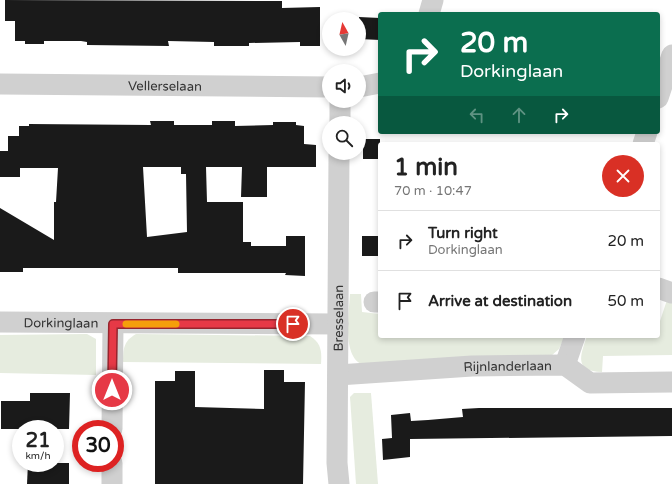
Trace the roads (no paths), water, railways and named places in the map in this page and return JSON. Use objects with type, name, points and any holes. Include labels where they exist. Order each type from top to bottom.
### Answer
[{"type":"street","points":[[430,12],[434,0]]},
{"type":"street","points":[[664,93],[672,55]]},
{"type":"street","points":[[366,86],[378,83]]},
{"type":"street","name":"Vellerselaan","points":[[0,84],[322,87]]},
{"type":"street","name":"Bresselaan","points":[[339,160],[339,484]]},
{"type":"street","points":[[660,289],[672,293]]},
{"type":"street","name":"Dorkinglaan","points":[[0,322],[113,324],[338,324]]},
{"type":"street","points":[[112,420],[113,324]]},
{"type":"street","points":[[565,365],[575,338]]},
{"type":"street","name":"Rijnlanderlaan","points":[[338,375],[472,366],[565,365],[590,383],[672,382]]},
{"type":"street","points":[[112,472],[112,484]]}]
